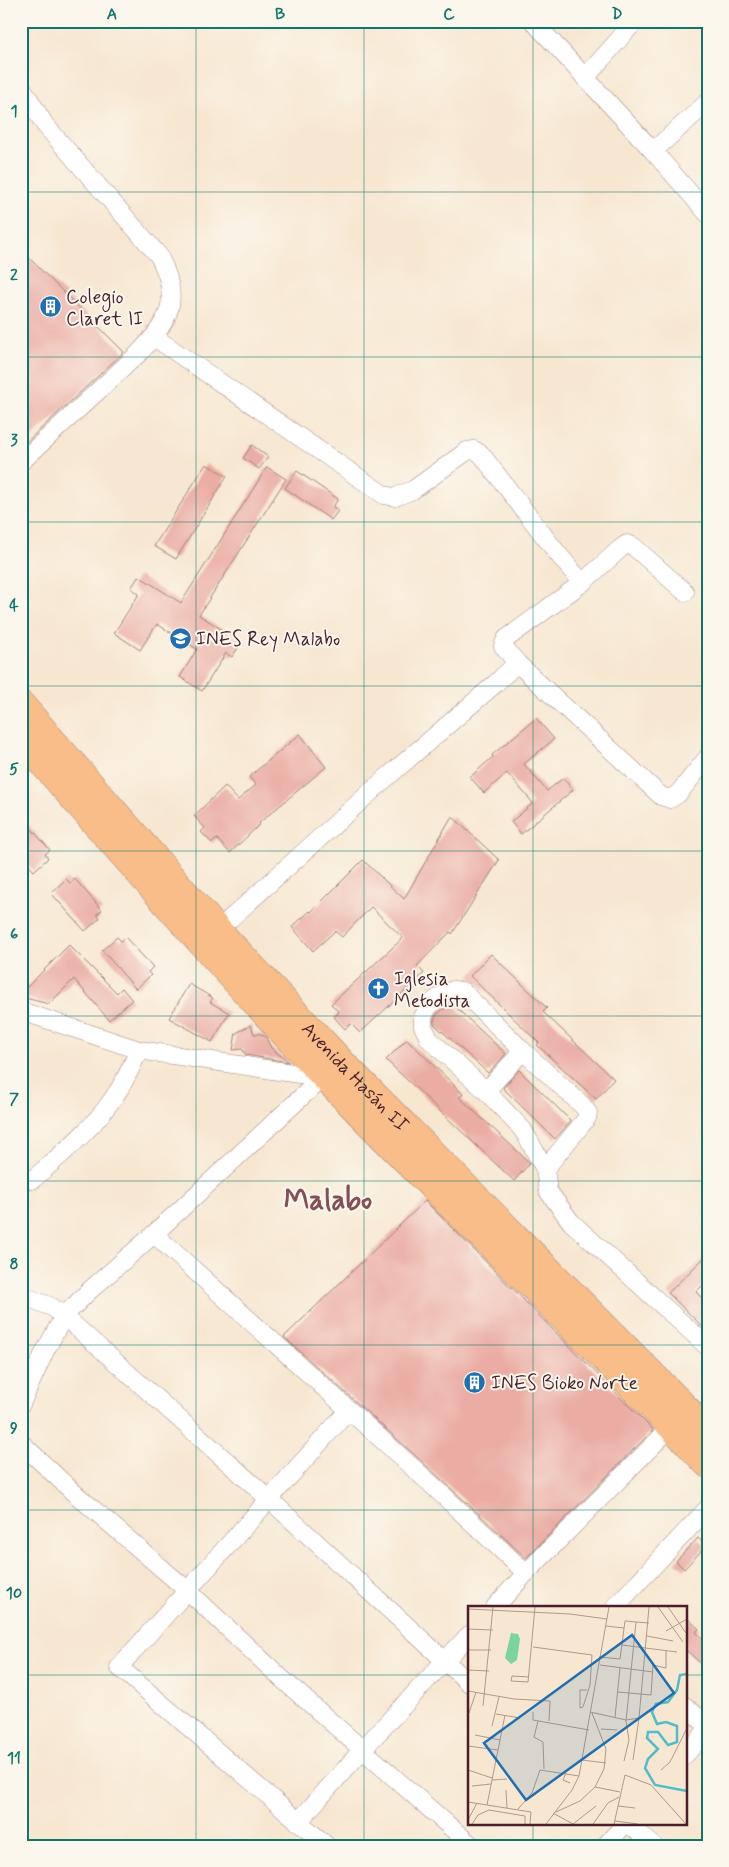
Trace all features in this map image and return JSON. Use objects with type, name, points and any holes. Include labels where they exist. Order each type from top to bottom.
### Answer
[{"type":"main road","name":"Avenida Hasán II","points":[[21,705],[210,937]]},
{"type":"main road","name":"Avenida Hasán II","points":[[21,738],[335,1071],[504,1259],[708,1464]]},
{"type":"main road","name":"Avenida Hasán II","points":[[335,1071],[708,1431]]},
{"type":"street","points":[[533,21],[708,214]]},
{"type":"street","points":[[585,78],[635,21]]},
{"type":"street","points":[[21,86],[45,125],[159,256],[166,270],[170,288],[170,303],[166,321],[154,337],[21,462]]},
{"type":"street","points":[[653,152],[708,102]]},
{"type":"street","points":[[154,337],[384,495],[395,497],[413,490],[467,451],[474,450],[481,454],[582,583]]},
{"type":"street","points":[[686,592],[633,546],[627,544],[582,583],[506,639],[504,646],[506,652],[517,663],[661,796],[670,799],[678,794],[708,757]]},
{"type":"street","points":[[210,937],[517,663]]},
{"type":"street","points":[[545,1169],[587,1118],[588,1113],[583,1106],[462,991],[453,990],[439,997],[428,1007],[423,1018],[422,1026],[430,1039],[486,1091],[523,1130],[545,1169],[548,1191],[571,1222],[708,1347]]},
{"type":"street","points":[[21,1011],[139,1050],[335,1071]]},
{"type":"street","points":[[32,1180],[98,1118],[116,1095],[139,1050]]},
{"type":"street","points":[[486,1091],[523,1051]]},
{"type":"street","points":[[21,1404],[45,1351],[64,1316],[309,1090],[335,1071]]},
{"type":"street","points":[[154,1234],[432,1485],[526,1573]]},
{"type":"street","points":[[21,1295],[52,1306],[64,1316],[269,1499],[468,1682]]},
{"type":"street","points":[[327,1846],[119,1667],[348,1411]]},
{"type":"street","points":[[496,1606],[526,1573],[672,1426]]},
{"type":"street","points":[[21,1443],[72,1491],[187,1590],[281,1678],[472,1846]]},
{"type":"street","points":[[616,1606],[708,1508]]},
{"type":"street","points":[[298,1822],[468,1636]]},
{"type":"street","points":[[686,1707],[708,1728],[686,1754]]},
{"type":"street","points":[[605,1846],[626,1824]]},
{"type":"street","points":[[628,1824],[654,1846]]},
{"type":"building","name":"Colegio Claret II","points":[[21,250],[124,352],[21,447]]},
{"type":"building","points":[[252,445],[268,457],[259,469],[243,458]]},
{"type":"building","points":[[206,464],[227,476],[176,559],[154,546]]},
{"type":"building","points":[[267,467],[286,479],[199,615],[242,642],[232,657],[226,653],[202,691],[180,677],[197,649],[157,624],[140,650],[114,633],[139,594],[131,588],[139,576],[181,603]]},
{"type":"building","points":[[297,471],[338,499],[333,507],[338,511],[331,520],[285,488]]},
{"type":"building","points":[[536,718],[554,739],[524,764],[547,791],[563,778],[573,790],[521,834],[511,822],[533,803],[507,773],[484,793],[470,777],[493,757],[492,755]]},
{"type":"building","points":[[300,734],[326,767],[259,823],[230,853],[217,839],[212,843],[201,832],[205,828],[194,816],[225,786],[238,800],[256,785],[249,777]]},
{"type":"building","points":[[452,816],[499,860],[452,934],[450,932],[417,966],[424,973],[360,1033],[351,1024],[345,1029],[334,1017],[339,1012],[331,1004],[403,938],[371,907],[342,937],[335,931],[313,951],[292,927],[311,912],[363,860],[404,899]]},
{"type":"building","points":[[21,817],[50,850],[45,854],[48,858],[34,871],[21,857]]},
{"type":"building","points":[[66,879],[70,883],[75,879],[102,910],[97,914],[100,918],[85,931],[51,893]]},
{"type":"building","points":[[117,937],[121,941],[125,937],[153,967],[148,972],[151,975],[136,989],[102,950]]},
{"type":"building","points":[[69,945],[117,993],[122,988],[132,1000],[109,1020],[74,979],[49,1004],[21,997],[21,993]]},
{"type":"building","points":[[491,954],[547,1008],[543,1012],[614,1079],[596,1099],[537,1045],[539,1043],[470,976]]},
{"type":"building","points":[[189,984],[213,998],[210,1002],[229,1013],[212,1042],[169,1018]]},
{"type":"building","points":[[451,1003],[506,1054],[488,1073],[434,1024],[437,1014]]},
{"type":"building","points":[[251,1025],[254,1034],[261,1034],[266,1037],[271,1048],[289,1062],[246,1055],[242,1049],[233,1050],[236,1033]]},
{"type":"building","points":[[407,1039],[463,1094],[459,1097],[530,1163],[514,1181],[386,1060]]},
{"type":"building","points":[[519,1070],[571,1121],[555,1139],[503,1088]]},
{"type":"building","name":"INES Bioko Norte","points":[[425,1201],[653,1430],[526,1558],[284,1337]]},
{"type":"building","points":[[708,1254],[708,1280],[696,1292],[708,1304],[708,1332],[668,1293]]},
{"type":"building","points":[[698,1538],[706,1546],[684,1569],[676,1561]]},
{"type":"building","points":[[686,1617],[699,1629],[696,1632],[708,1644],[708,1670],[686,1650]]},
{"type":"place","name":"Colegio Claret II","points":[[50,307]]},
{"type":"place","name":"INES Rey Malabo","points":[[180,638]]},
{"type":"place","name":"Iglesia Metodista","points":[[378,989]]},
{"type":"place","name":"INES Bioko Norte","points":[[475,1382]]},
{"type":"district","name":"Malabo","points":[[328,1199]]}]
